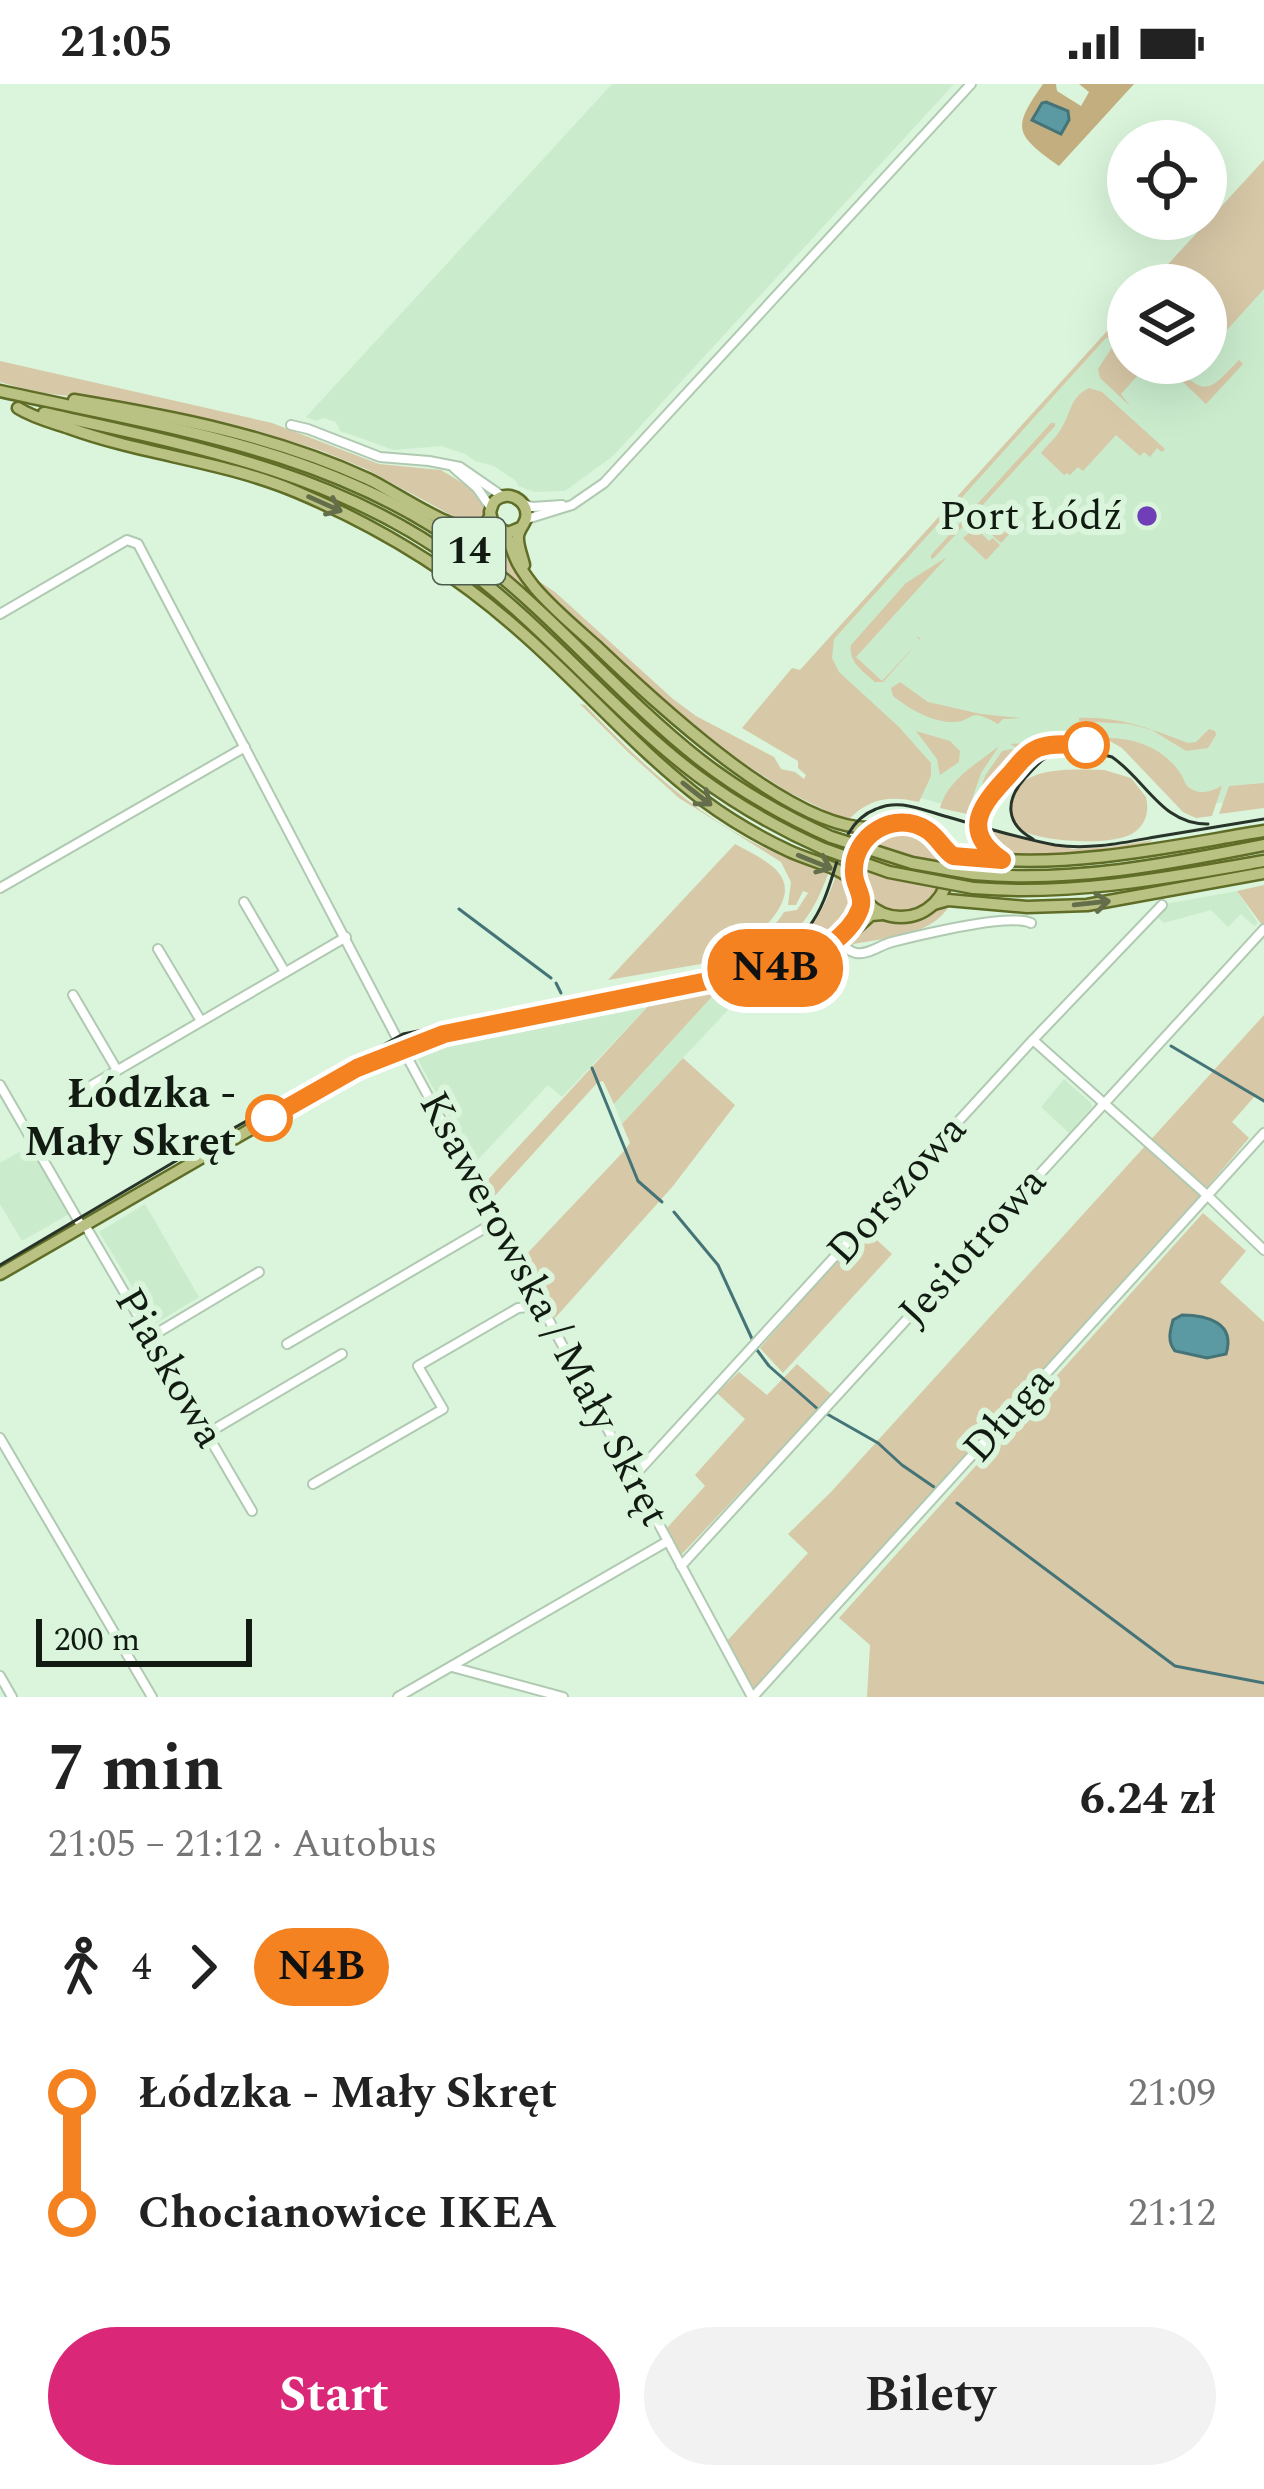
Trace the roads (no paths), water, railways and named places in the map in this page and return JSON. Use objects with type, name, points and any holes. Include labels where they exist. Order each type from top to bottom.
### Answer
[{"type":"main road","name":"14","points":[[0,391],[244,444],[379,495],[446,535],[501,578],[701,761],[828,843],[974,874],[1029,877],[1098,874],[1264,845]]},
{"type":"main road","points":[[35,399],[49,396],[156,414],[261,438],[340,466],[455,526],[480,526],[503,496],[512,496],[523,503],[526,512],[518,538],[525,574]]},
{"type":"main road","name":"14","points":[[0,404],[239,458],[373,509],[432,544],[488,586],[695,774],[764,820],[890,872],[973,888],[1073,890],[1264,861]]},
{"type":"main road","points":[[18,408],[93,437],[290,489],[399,542],[450,574],[507,620],[699,797],[774,844],[845,873],[855,882]]},
{"type":"main road","points":[[490,512],[493,525],[504,532],[523,524]]},
{"type":"main road","points":[[504,532],[516,562],[543,597],[697,738],[750,776],[843,824],[863,829],[899,822],[920,826],[950,855],[960,858],[1061,861],[1264,831]]},
{"type":"main road","points":[[843,824],[854,837],[857,853]]},
{"type":"main road","points":[[817,955],[861,908],[854,865],[864,840],[881,827]]},
{"type":"main road","points":[[934,904],[947,877],[943,848]]},
{"type":"main road","points":[[0,1274],[341,1077],[403,1048],[477,1025],[787,965],[840,943],[868,917],[909,917],[951,900],[1027,907],[1087,904],[1264,873]]},
{"type":"main road","points":[[861,896],[883,914]]},
{"type":"street","points":[[523,524],[581,500],[604,483],[971,84]]},
{"type":"street","points":[[291,425],[380,457],[453,466],[503,496]]},
{"type":"street","points":[[453,466],[476,488],[490,512]]},
{"type":"street","points":[[523,503],[559,506],[581,500]]},
{"type":"street","name":"Ksawerowska / Mały Skręt","points":[[0,614],[127,540],[138,544],[753,1697]]},
{"type":"street","points":[[0,888],[245,747]]},
{"type":"street","points":[[244,902],[285,972]]},
{"type":"street","name":"Dorszowa","points":[[634,1476],[1162,905]]},
{"type":"street","points":[[840,943],[860,953],[888,942],[993,922],[1031,922]]},
{"type":"street","name":"Jesiotrowa","points":[[682,1566],[1264,929]]},
{"type":"street","points":[[82,1091],[346,937]]},
{"type":"street","points":[[158,949],[201,1021]]},
{"type":"street","points":[[73,995],[117,1070]]},
{"type":"street","points":[[1033,1040],[1264,1250]]},
{"type":"street","name":"Piaskowa","points":[[0,1084],[252,1511]]},
{"type":"street","name":"Długa","points":[[753,1697],[1264,1133]]},
{"type":"street","points":[[287,1344],[497,1221]]},
{"type":"street","points":[[152,1336],[259,1271]]},
{"type":"street","points":[[314,1484],[443,1409],[418,1366],[518,1308],[540,1301]]},
{"type":"street","points":[[208,1433],[341,1354]]},
{"type":"street","points":[[0,1438],[152,1697]]},
{"type":"street","points":[[398,1697],[668,1541]]},
{"type":"street","points":[[450,1667],[563,1697]]},
{"type":"street","points":[[0,1676],[12,1697]]},
{"type":"water","points":[[1046,102],[1068,111],[1061,134],[1032,120]]},
{"type":"water","points":[[1182,1315],[1210,1319],[1223,1328],[1226,1354],[1207,1358],[1175,1351],[1171,1328],[1173,1320]]},
{"type":"waterway","points":[[459,909],[551,978]]},
{"type":"waterway","points":[[556,983],[561,993]]},
{"type":"waterway","points":[[1171,1046],[1264,1101]]},
{"type":"waterway","points":[[592,1068],[638,1181],[662,1202]]},
{"type":"waterway","points":[[674,1212],[718,1265],[753,1341]]},
{"type":"waterway","points":[[757,1350],[820,1411]]},
{"type":"waterway","points":[[827,1414],[878,1443],[934,1487]]},
{"type":"waterway","points":[[957,1503],[1175,1666],[1264,1683]]},
{"type":"tram line","points":[[1033,839],[1013,819],[1014,795],[1043,760],[1070,752],[1112,757],[1166,809],[1208,824]]},
{"type":"tram line","points":[[0,1265],[403,1034],[741,967],[778,954],[802,935],[818,912],[845,840],[857,822],[879,808],[909,806],[1068,846],[1118,843],[1264,819]]},
{"type":"place","name":"Port Łódź","points":[[1147,516]]},
{"type":"place","name":"Łódzka - Mały Skręt","points":[[269,1118]]}]
